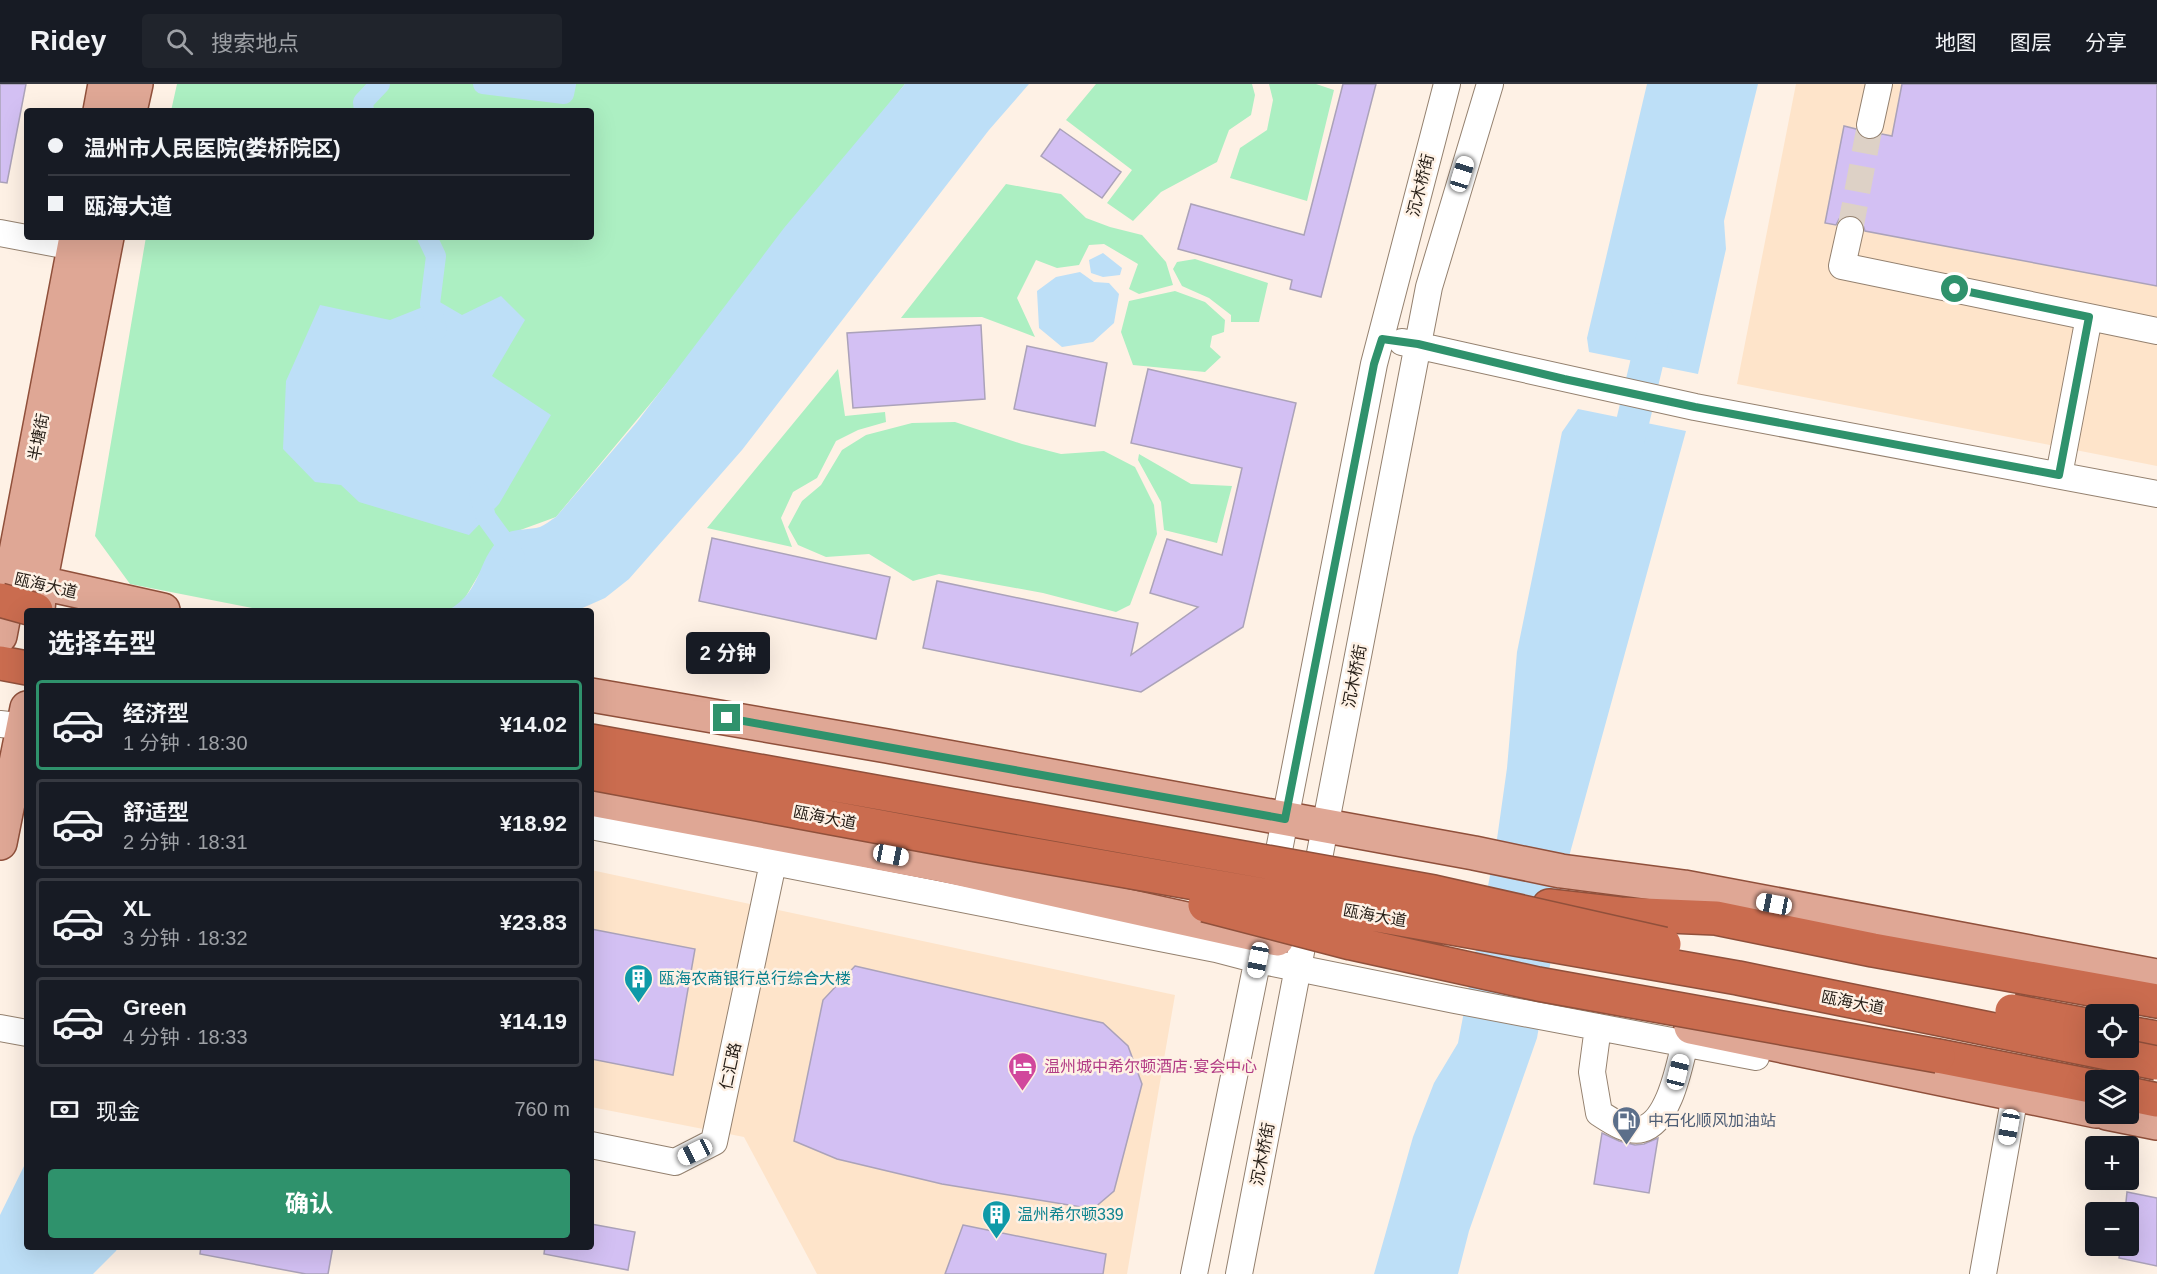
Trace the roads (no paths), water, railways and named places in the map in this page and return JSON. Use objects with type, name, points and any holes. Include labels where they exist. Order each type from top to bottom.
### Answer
[{"type":"highway","points":[[0,624],[24,628]]},
{"type":"highway","points":[[0,663],[24,667]]},
{"type":"highway","name":"瓯海大道","points":[[594,742],[1434,892],[1727,958],[2085,1025]]},
{"type":"highway","name":"瓯海大道","points":[[594,774],[977,845],[1738,978],[2157,1063]]},
{"type":"highway","points":[[977,845],[1351,943],[1468,969],[1538,984],[2085,1085]]},
{"type":"highway","points":[[1434,892],[1620,914],[1716,918],[1907,956],[2157,1001]]},
{"type":"highway","points":[[2139,1035],[2157,1038]]},
{"type":"highway","points":[[2139,1096],[2157,1100]]},
{"type":"main road","points":[[100,108],[105,84]]},
{"type":"main road","points":[[131,108],[136,84]]},
{"type":"main road","name":"半塘街","points":[[0,636],[21,593],[106,240]]},
{"type":"main road","name":"半塘街","points":[[21,593],[75,242]]},
{"type":"main road","name":"瓯海大道","points":[[21,593],[146,608]]},
{"type":"main road","points":[[0,680],[24,684]]},
{"type":"main road","points":[[594,696],[910,750],[1561,871],[1684,887],[2157,976]]},
{"type":"main road","points":[[0,843],[20,722]]},
{"type":"main road","name":"瓯海大道","points":[[594,800],[937,864],[1260,948],[1539,1006]]},
{"type":"main road","points":[[1539,1006],[2085,1109]]},
{"type":"main road","points":[[2139,1119],[2157,1123]]},
{"type":"street","name":"沉木桥街","points":[[1194,1274],[1374,364],[1447,84]]},
{"type":"street","name":"沉木桥街","points":[[1239,1274],[1429,286],[1490,84]]},
{"type":"street","points":[[1870,125],[1879,84]]},
{"type":"street","points":[[1850,230],[1842,266],[2157,332]]},
{"type":"street","points":[[0,233],[24,236]]},
{"type":"street","points":[[58,240],[75,242]]},
{"type":"street","points":[[2059,475],[2089,317]]},
{"type":"street","points":[[1382,339],[1418,344],[1695,407],[2157,494]]},
{"type":"street","points":[[594,827],[1216,949],[1260,948]]},
{"type":"street","name":"仁汇路","points":[[594,1146],[675,1162],[714,1142],[773,863]]},
{"type":"street","points":[[857,879],[937,864]]},
{"type":"street","points":[[1539,1006],[1598,1027],[2013,1106],[2157,1136]]},
{"type":"street","points":[[1598,1027],[1592,1072],[1599,1113],[1617,1124],[1640,1130],[1653,1123],[1666,1105],[1678,1072],[1685,1043]]},
{"type":"street","points":[[0,1028],[24,1032]]},
{"type":"street","points":[[1983,1274],[2013,1106]]},
{"type":"water","points":[[905,84],[1029,84],[989,130],[742,450],[629,579],[605,598],[582,608],[452,608],[474,585],[492,547],[500,538],[509,532],[540,527],[556,517],[637,422],[784,228]]},
{"type":"water","points":[[1647,84],[1758,84],[1724,221],[1726,249],[1698,374],[1589,352],[1587,338]]},
{"type":"water","points":[[1103,253],[1122,268],[1120,275],[1103,277],[1091,273],[1089,260]]},
{"type":"water","points":[[1080,272],[1094,282],[1109,283],[1119,294],[1114,323],[1093,342],[1062,347],[1039,328],[1037,291],[1056,277]]},
{"type":"water","points":[[501,296],[525,320],[492,376],[551,415],[499,504],[469,535],[359,502],[341,485],[315,482],[283,449],[286,381],[320,305],[390,320],[438,301],[462,315]]},
{"type":"water","points":[[1578,409],[1686,431],[1570,853],[1537,1038],[1469,1231],[1458,1274],[1374,1274],[1413,1137],[1434,1083],[1458,1043],[1497,839],[1507,768],[1517,652],[1562,432]]},
{"type":"water","points":[[24,1166],[24,1250],[116,1250],[93,1274],[0,1274],[0,1215]]},
{"type":"waterway","points":[[364,108],[363,102],[380,84]]},
{"type":"waterway","points":[[483,84],[564,94],[566,84]]},
{"type":"waterway","points":[[428,240],[436,256],[430,304],[437,330]]},
{"type":"waterway","points":[[1623,462],[1657,320]]},
{"type":"waterway","points":[[479,492],[486,517],[515,557]]},
{"type":"tunnel","points":[[1850,230],[1870,125]]},
{"type":"place","name":"瓯海农商银行总行综合大楼","points":[[638,1004]]},
{"type":"place","name":"温州城中希尔顿酒店·宴会中心","points":[[1023,1092]]},
{"type":"place","name":"中石化顺风加油站","points":[[1627,1146]]},
{"type":"place","name":"温州希尔顿339","points":[[996,1240]]}]
